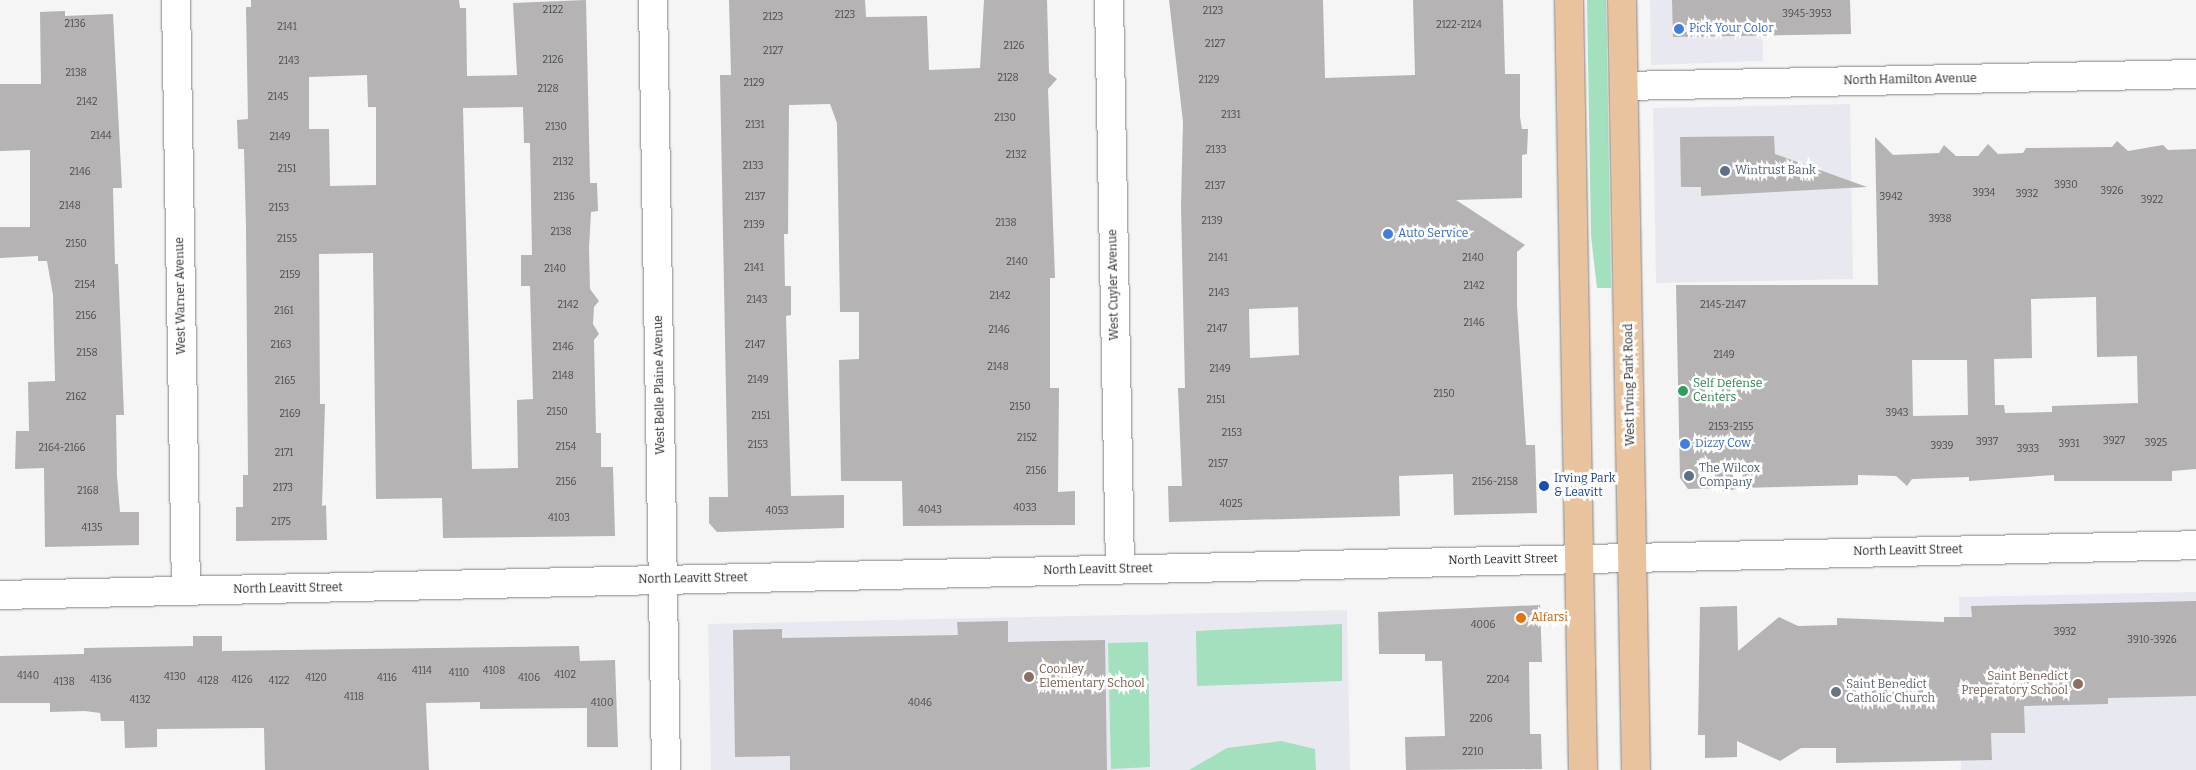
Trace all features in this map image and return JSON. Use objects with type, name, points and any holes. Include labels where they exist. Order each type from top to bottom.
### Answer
[{"type":"main road","points":[[1569,0],[1583,770]]},
{"type":"main road","name":"West Irving Park Road","points":[[1622,0],[1636,770]]},
{"type":"street","name":"West Warner Avenue","points":[[176,0],[186,591]]},
{"type":"street","name":"West Belle Plaine Avenue","points":[[654,0],[666,770]]},
{"type":"street","name":"West Cuyler Avenue","points":[[1108,0],[1120,569]]},
{"type":"street","name":"North Hamilton Avenue","points":[[1624,86],[2196,74]]},
{"type":"street","name":"North Leavitt Street","points":[[0,595],[1580,558],[2196,546]]},
{"type":"shaded area","points":[[1650,0],[1762,0],[1763,61],[1651,65]]},
{"type":"shaded area","points":[[1850,104],[1853,279],[1656,283],[1653,108]]},
{"type":"shaded area","name":"Saint Benedict Preperatory School","points":[[2196,592],[2196,770],[1961,770],[1959,597]]},
{"type":"shaded area","name":"Coonley Elementary School","points":[[1347,610],[1350,770],[711,770],[708,624]]},
{"type":"green space","points":[[1587,0],[1606,0],[1611,288],[1597,288],[1591,236]]},
{"type":"green space","points":[[1342,624],[1342,681],[1197,686],[1196,631]]},
{"type":"green space","points":[[1148,642],[1150,767],[1111,769],[1108,643]]},
{"type":"green space","points":[[1281,741],[1315,749],[1316,770],[1189,770],[1227,748]]},
{"type":"building","points":[[251,0],[459,0],[460,8],[466,8],[467,76],[517,75],[513,3],[586,0],[590,183],[597,183],[598,211],[591,212],[589,248],[590,289],[599,301],[594,307],[593,324],[599,334],[594,340],[596,433],[601,433],[601,467],[613,467],[615,536],[443,538],[442,498],[376,499],[373,253],[319,254],[320,404],[325,404],[322,506],[326,505],[327,540],[236,541],[236,507],[243,507],[243,475],[248,475],[244,149],[238,149],[237,120],[248,119],[246,7],[251,7]],"holes":[[[367,75],[368,107],[376,107],[376,185],[330,186],[329,129],[309,129],[309,77]],[[523,107],[524,143],[530,143],[532,255],[521,255],[521,286],[530,286],[533,399],[517,400],[518,468],[472,469],[463,108]]]},
{"type":"building","points":[[729,0],[865,0],[866,17],[927,16],[929,70],[980,68],[984,0],[1047,0],[1049,73],[1057,79],[1048,89],[1055,278],[1050,278],[1050,388],[1059,388],[1058,492],[1075,491],[1075,525],[903,526],[902,481],[841,481],[839,360],[859,359],[859,312],[840,312],[837,123],[830,104],[789,105],[788,234],[784,234],[785,286],[791,286],[791,315],[786,316],[791,496],[844,495],[844,528],[717,532],[709,523],[709,497],[728,497],[720,75],[731,75]]},
{"type":"building","points":[[1169,0],[1323,0],[1325,78],[1415,75],[1413,0],[1503,0],[1505,74],[1520,74],[1520,117],[1522,129],[1528,129],[1527,154],[1522,155],[1522,198],[1456,200],[1525,245],[1517,252],[1517,305],[1526,445],[1535,445],[1537,513],[1454,515],[1453,474],[1399,476],[1400,516],[1169,522],[1168,486],[1182,486],[1178,388],[1185,388],[1181,206],[1183,122]],"holes":[[[1298,307],[1299,355],[1250,358],[1249,309]]]},
{"type":"building","points":[[1672,0],[1850,0],[1851,34],[1673,37]]},
{"type":"building","points":[[65,11],[65,16],[113,14],[122,188],[113,188],[115,264],[118,264],[124,415],[116,415],[117,476],[120,512],[139,512],[139,545],[45,547],[44,468],[15,469],[16,431],[29,431],[28,382],[55,381],[53,295],[47,261],[38,261],[38,256],[0,258],[0,227],[30,227],[30,150],[0,151],[0,84],[41,84],[40,12]]},
{"type":"building","name":"Wintrust Bank","points":[[1774,136],[1775,154],[1867,187],[1701,196],[1701,187],[1681,187],[1680,137]]},
{"type":"building","points":[[1875,137],[1893,155],[1939,153],[1944,145],[1956,156],[1978,156],[1988,144],[1998,154],[2023,153],[2026,148],[2112,147],[2117,141],[2128,151],[2163,145],[2168,150],[2196,149],[2196,469],[2172,471],[2172,481],[2054,481],[2054,475],[1969,481],[1969,477],[1912,479],[1907,486],[1896,476],[1858,475],[1858,485],[1740,488],[1723,492],[1718,488],[1688,489],[1680,478],[1676,285],[1878,285]],"holes":[[[2096,297],[2097,357],[2137,356],[2138,403],[2052,406],[2052,412],[2005,413],[2004,405],[1995,405],[1994,359],[2032,358],[2031,299]],[[1912,360],[1967,360],[1968,415],[1913,416]]]},
{"type":"building","points":[[2196,601],[2196,696],[2108,698],[2108,704],[2024,706],[2025,733],[1991,733],[1992,760],[1836,763],[1836,748],[1801,748],[1780,761],[1737,741],[1737,757],[1705,758],[1705,735],[1698,735],[1700,607],[1737,606],[1738,651],[1779,617],[1798,626],[1837,625],[1837,618],[1944,622],[1944,617],[1972,617],[1971,606]]},
{"type":"building","points":[[1540,605],[1542,662],[1529,662],[1530,734],[1541,734],[1542,769],[1406,770],[1405,737],[1445,736],[1442,661],[1425,661],[1425,654],[1379,654],[1378,612]]},
{"type":"building","points":[[1008,621],[1008,642],[1105,640],[1107,770],[790,770],[790,756],[735,757],[733,630],[782,629],[782,638],[958,635],[957,622]]},
{"type":"building","points":[[193,636],[222,636],[222,651],[579,646],[580,661],[615,660],[618,747],[587,747],[587,708],[480,709],[480,702],[426,703],[429,770],[265,770],[264,728],[157,729],[157,747],[125,748],[124,721],[101,721],[100,713],[85,711],[50,712],[50,703],[0,703],[0,656],[84,654],[84,648],[193,646]]},
{"type":"place","name":"Pick Your Color","points":[[1679,29]]},
{"type":"place","name":"Wintrust Bank","points":[[1725,171]]},
{"type":"place","name":"Auto Service","points":[[1388,234]]},
{"type":"place","name":"Self Defense Centers","points":[[1683,391]]},
{"type":"place","name":"Dizzy Cow","points":[[1685,444]]},
{"type":"place","name":"The Wilcox Company","points":[[1689,476]]},
{"type":"place","name":"Irving Park & Leavitt","points":[[1544,486]]},
{"type":"place","name":"Alfarsi","points":[[1521,618]]},
{"type":"place","name":"Coonley Elementary School","points":[[1029,677]]},
{"type":"place","name":"Saint Benedict Preperatory School","points":[[2078,684]]},
{"type":"place","name":"Saint Benedict Catholic Church","points":[[1836,692]]}]
